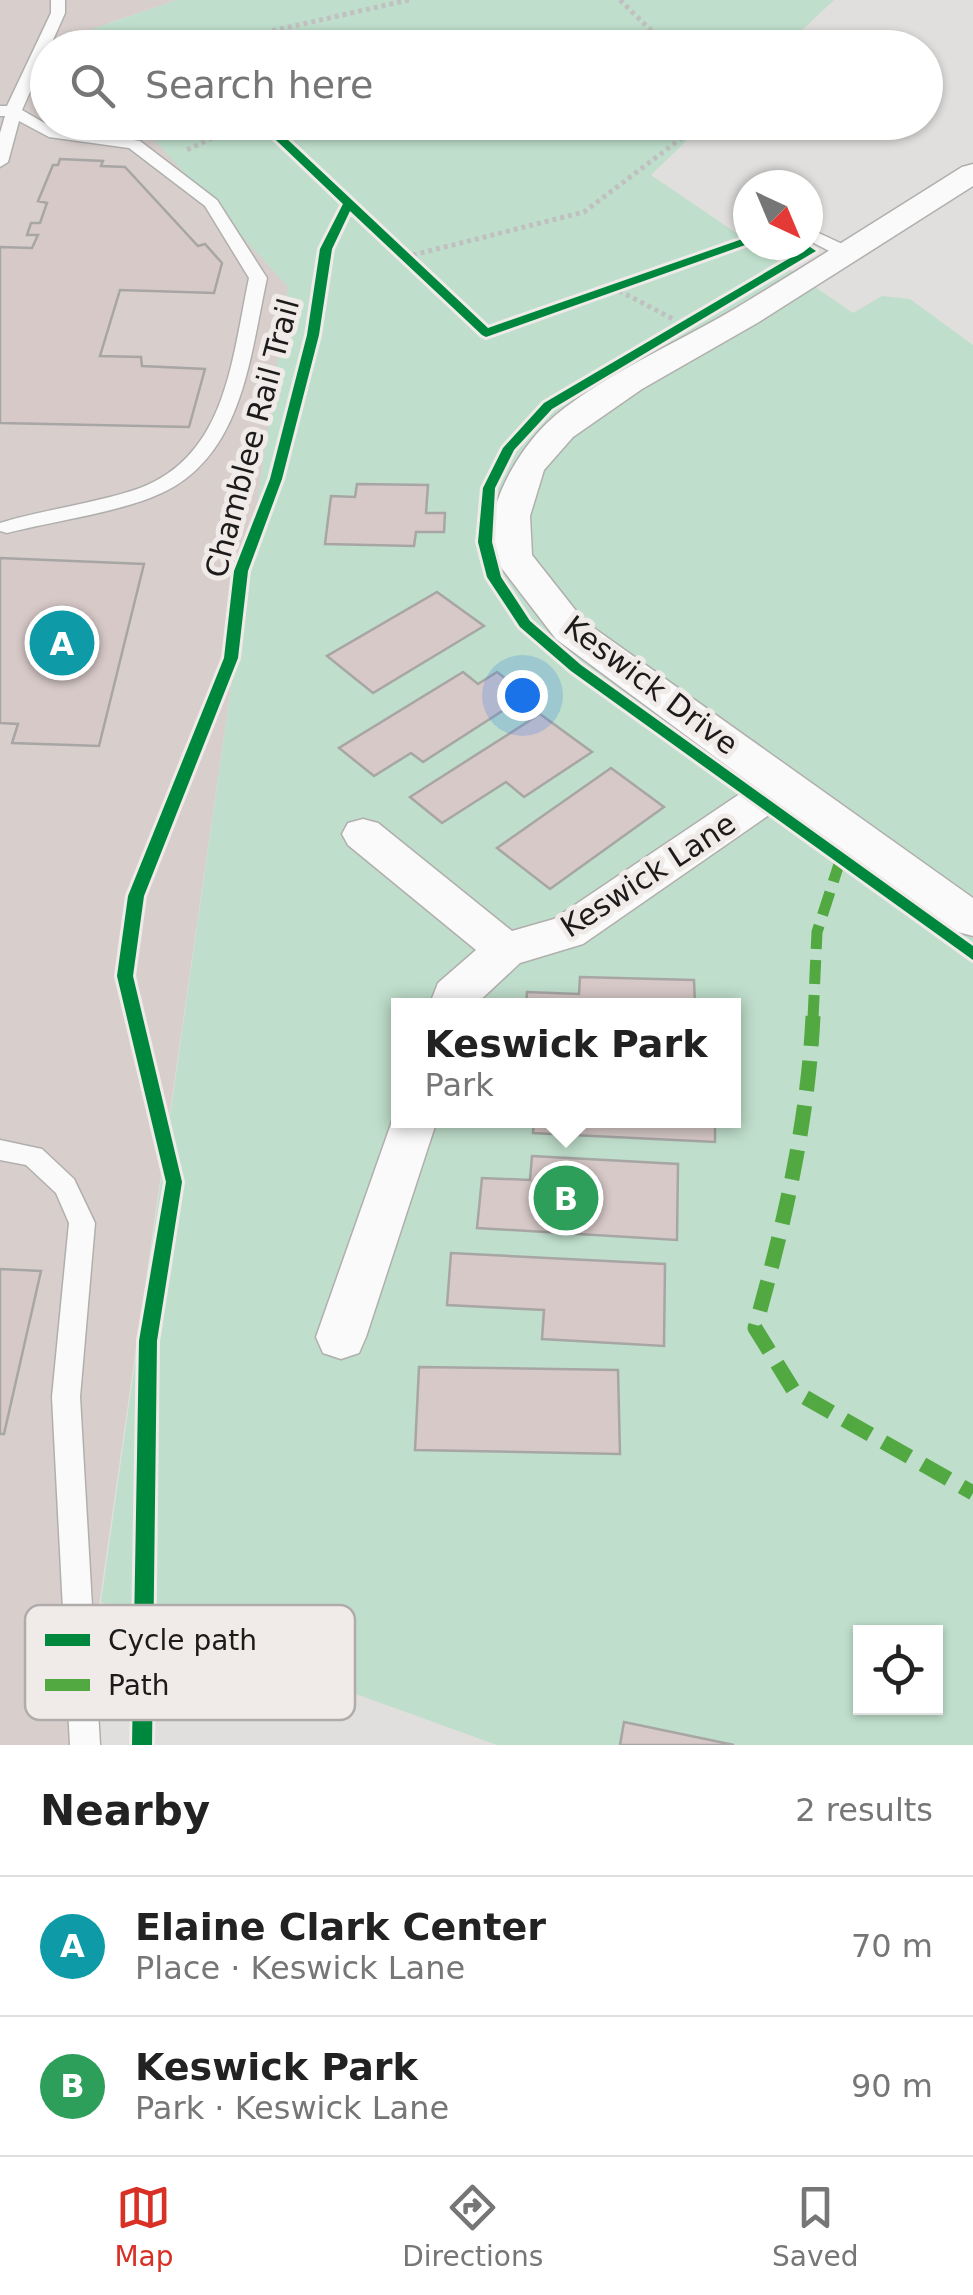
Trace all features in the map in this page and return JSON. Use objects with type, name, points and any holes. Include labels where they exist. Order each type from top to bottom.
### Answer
[{"type":"street","name":"Keswick Drive","points":[[973,172],[847,253],[630,382],[561,429],[528,467],[512,516],[513,557],[570,630],[973,920]]},
{"type":"street","name":"Keswick Lane","points":[[453,998],[505,950],[568,932],[784,784]]},
{"type":"street","points":[[364,834],[505,950]]},
{"type":"street","points":[[341,1337],[411,1128]]},
{"type":"lane","points":[[48,30],[58,6]]},
{"type":"lane","points":[[0,162],[8,144],[6,111],[30,75]]},
{"type":"lane","points":[[6,111],[30,123]]},
{"type":"lane","points":[[8,527],[44,515],[139,496],[205,454],[220,428],[241,348],[258,278],[212,203],[134,144],[105,140]]},
{"type":"lane","points":[[823,240],[847,253]]},
{"type":"lane","points":[[0,1150],[33,1156],[65,1186],[82,1222],[66,1397],[77,1605]]},
{"type":"lane","points":[[84,1720],[85,1745]]},
{"type":"path","points":[[272,30],[408,0]]},
{"type":"path","points":[[620,0],[651,30]]},
{"type":"path","points":[[177,154],[207,140]]},
{"type":"path","points":[[390,244],[410,262],[584,212],[679,140]]},
{"type":"path","points":[[594,294],[628,281]]},
{"type":"path","points":[[612,287],[684,324]]},
{"type":"shaded area","points":[[0,0],[177,0],[109,23],[107,30],[30,30],[30,140],[281,140],[321,199],[283,431],[267,437],[99,1605],[25,1605],[25,1720],[83,1720],[79,1745],[0,1745]]},
{"type":"green space","points":[[177,0],[834,0],[802,30],[89,30]]},
{"type":"green space","points":[[154,140],[687,140],[651,175],[733,231],[733,260],[776,260],[853,313],[882,296],[910,299],[973,345],[973,1745],[497,1745],[355,1694],[355,1605],[101,1602],[288,287]]},
{"type":"building","points":[[60,159],[103,161],[101,166],[125,167],[198,246],[205,244],[222,263],[214,293],[120,290],[100,356],[141,357],[142,366],[205,369],[189,427],[0,423],[0,247],[32,248],[38,235],[27,235],[31,223],[40,223],[47,203],[38,201],[53,165],[58,165]]},
{"type":"building","points":[[357,484],[428,485],[426,513],[445,513],[444,532],[416,532],[414,546],[325,544],[331,496],[355,497]]},
{"type":"building","points":[[0,558],[144,564],[99,746],[12,743],[18,724],[0,723]]},
{"type":"building","points":[[437,592],[484,626],[373,693],[327,656]]},
{"type":"building","points":[[463,672],[478,684],[497,672],[527,695],[423,762],[411,753],[374,776],[339,748]]},
{"type":"building","points":[[540,714],[592,752],[524,797],[506,782],[442,823],[410,797]]},
{"type":"building","points":[[611,768],[664,807],[550,889],[497,848]]},
{"type":"building","points":[[580,977],[694,980],[695,998],[527,998],[527,992],[579,994]]},
{"type":"building","points":[[533,1128],[715,1128],[715,1142],[533,1133]]},
{"type":"building","points":[[532,1156],[678,1164],[677,1240],[477,1228],[482,1178],[530,1180]]},
{"type":"building","points":[[451,1253],[665,1264],[664,1346],[542,1339],[544,1310],[447,1305]]},
{"type":"building","points":[[0,1269],[41,1271],[4,1434],[0,1434]]},
{"type":"building","points":[[419,1367],[618,1370],[620,1454],[415,1450]]},
{"type":"building","points":[[624,1722],[734,1745],[620,1745]]},
{"type":"marked path","points":[[841,858],[817,932],[811,1064],[789,1206],[755,1328],[794,1391],[973,1493]]},
{"type":"cycle path","points":[[281,140],[486,333],[733,245]]},
{"type":"cycle path","name":"Chamblee Rail Trail","points":[[144,1605],[148,1341],[174,1182],[125,976],[136,896],[231,658],[241,571],[276,479],[313,335],[326,249],[348,204]]},
{"type":"cycle path","points":[[795,260],[548,406],[509,448],[489,488],[485,542],[494,577],[525,624],[576,668],[973,954]]},
{"type":"cycle path","name":"Chamblee Rail Trail","points":[[142,1720],[142,1745]]},
{"type":"place","name":"Elaine Clark Center","points":[[62,643]]},
{"type":"place","name":"Keswick Park","points":[[566,1198]]}]
